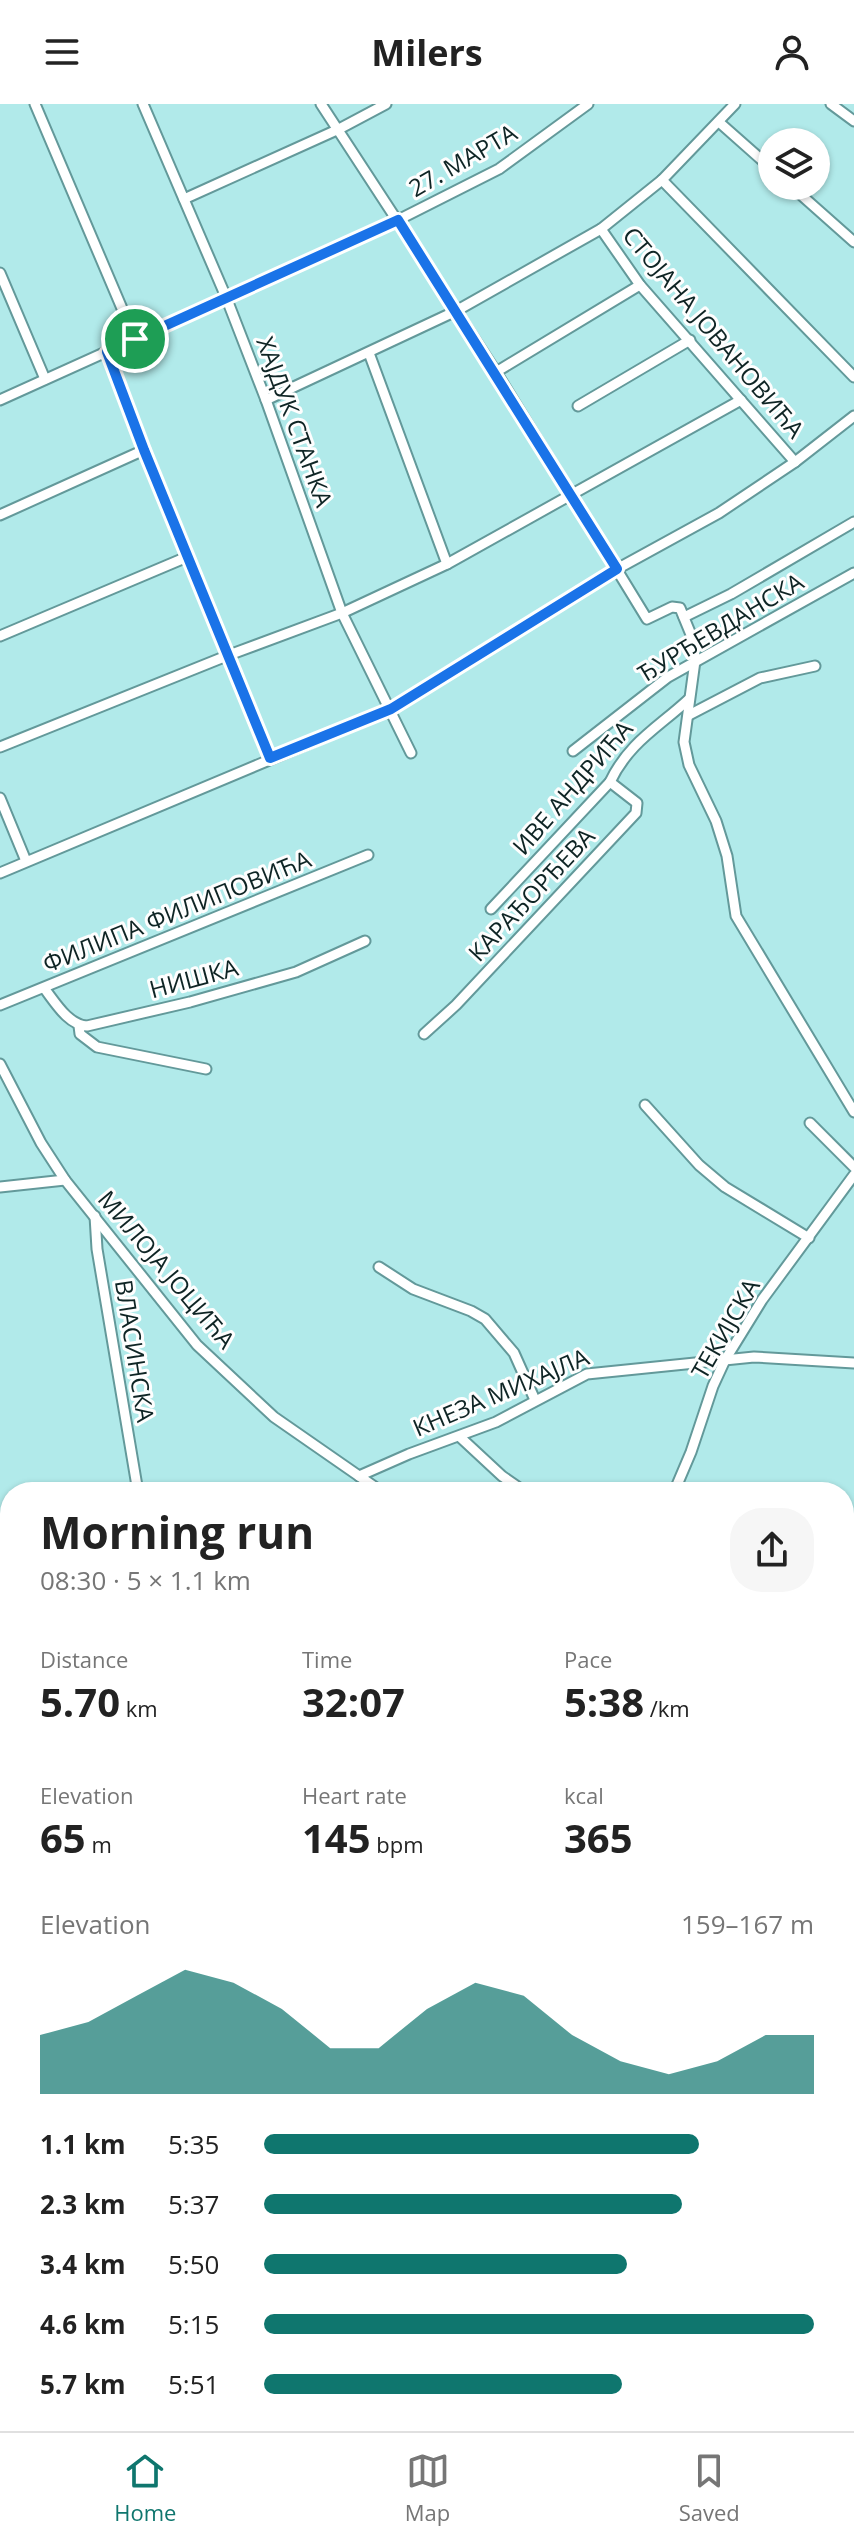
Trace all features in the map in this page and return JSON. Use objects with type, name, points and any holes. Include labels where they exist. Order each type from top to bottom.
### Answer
[{"type":"street","points":[[35,104],[135,339]]},
{"type":"street","name":"ХАЈДУК СТАНКА","points":[[143,104],[226,297],[342,613],[411,753]]},
{"type":"street","points":[[321,104],[496,372],[647,619],[678,606],[684,617],[694,642],[695,661],[684,742],[689,765],[724,845],[736,916],[854,1112]]},
{"type":"street","points":[[184,199],[339,129],[386,104]]},
{"type":"street","name":"27. МАРТА","points":[[0,400],[398,220],[499,169],[588,104]]},
{"type":"street","points":[[266,400],[456,311],[601,229],[662,180],[735,104]]},
{"type":"street","points":[[831,104],[854,121]]},
{"type":"street","points":[[720,123],[758,157]]},
{"type":"street","points":[[662,180],[854,377]]},
{"type":"street","points":[[807,200],[854,242]]},
{"type":"street","name":"СТОЈАНА ЈОВАНОВИЋА","points":[[601,229],[640,285],[795,462]]},
{"type":"street","points":[[0,273],[45,379]]},
{"type":"street","points":[[496,372],[640,285]]},
{"type":"street","points":[[578,406],[690,340]]},
{"type":"street","points":[[107,352],[270,758]]},
{"type":"street","points":[[369,353],[447,564]]},
{"type":"street","points":[[0,747],[342,613],[447,564],[741,400]]},
{"type":"street","points":[[0,873],[391,709],[617,569],[719,513],[795,462],[854,416]]},
{"type":"street","points":[[0,515],[144,450]]},
{"type":"street","points":[[684,617],[731,594],[854,522]]},
{"type":"street","points":[[0,636],[187,557]]},
{"type":"street","name":"ЂУРЂЕВДАНСКА","points":[[573,751],[668,677],[854,573]]},
{"type":"street","points":[[689,715],[760,678],[815,666]]},
{"type":"street","name":"ИВЕ АНДРИЋА","points":[[491,909],[610,782],[617,766],[643,735],[689,699]]},
{"type":"street","name":"КАРАЂОРЂЕВА","points":[[424,1034],[456,1005],[636,813],[637,803],[610,782]]},
{"type":"street","points":[[0,798],[26,861]]},
{"type":"street","name":"ФИЛИПА ФИЛИПОВИЋА","points":[[0,1005],[368,855]]},
{"type":"street","name":"НИШКА","points":[[79,1026],[190,1002],[296,972],[365,941]]},
{"type":"street","points":[[44,988],[62,1012],[79,1026],[80,1034],[97,1047],[206,1069]]},
{"type":"street","name":"МИЛОЈА ЈОЦИЋА","points":[[0,1064],[41,1143],[65,1180],[197,1345],[274,1417],[368,1482]]},
{"type":"street","points":[[645,1105],[666,1131],[725,1187],[809,1238]]},
{"type":"street","points":[[810,1123],[854,1167]]},
{"type":"street","name":"ТЕКИЈСКА","points":[[678,1482],[725,1360],[762,1300],[854,1175]]},
{"type":"street","points":[[0,1187],[65,1180]]},
{"type":"street","name":"ВЛАСИНСКА","points":[[95,1216],[97,1249],[136,1482]]},
{"type":"street","points":[[379,1267],[413,1289],[485,1319],[514,1353],[535,1400]]},
{"type":"street","name":"КНЕЗА МИХАЈЛА","points":[[359,1476],[496,1422],[587,1374],[754,1357],[854,1363]]},
{"type":"street","points":[[460,1437],[511,1482]]},
{"type":"route","points":[[398,220],[617,569],[391,709],[270,758],[107,352],[135,339],[398,220]]}]
